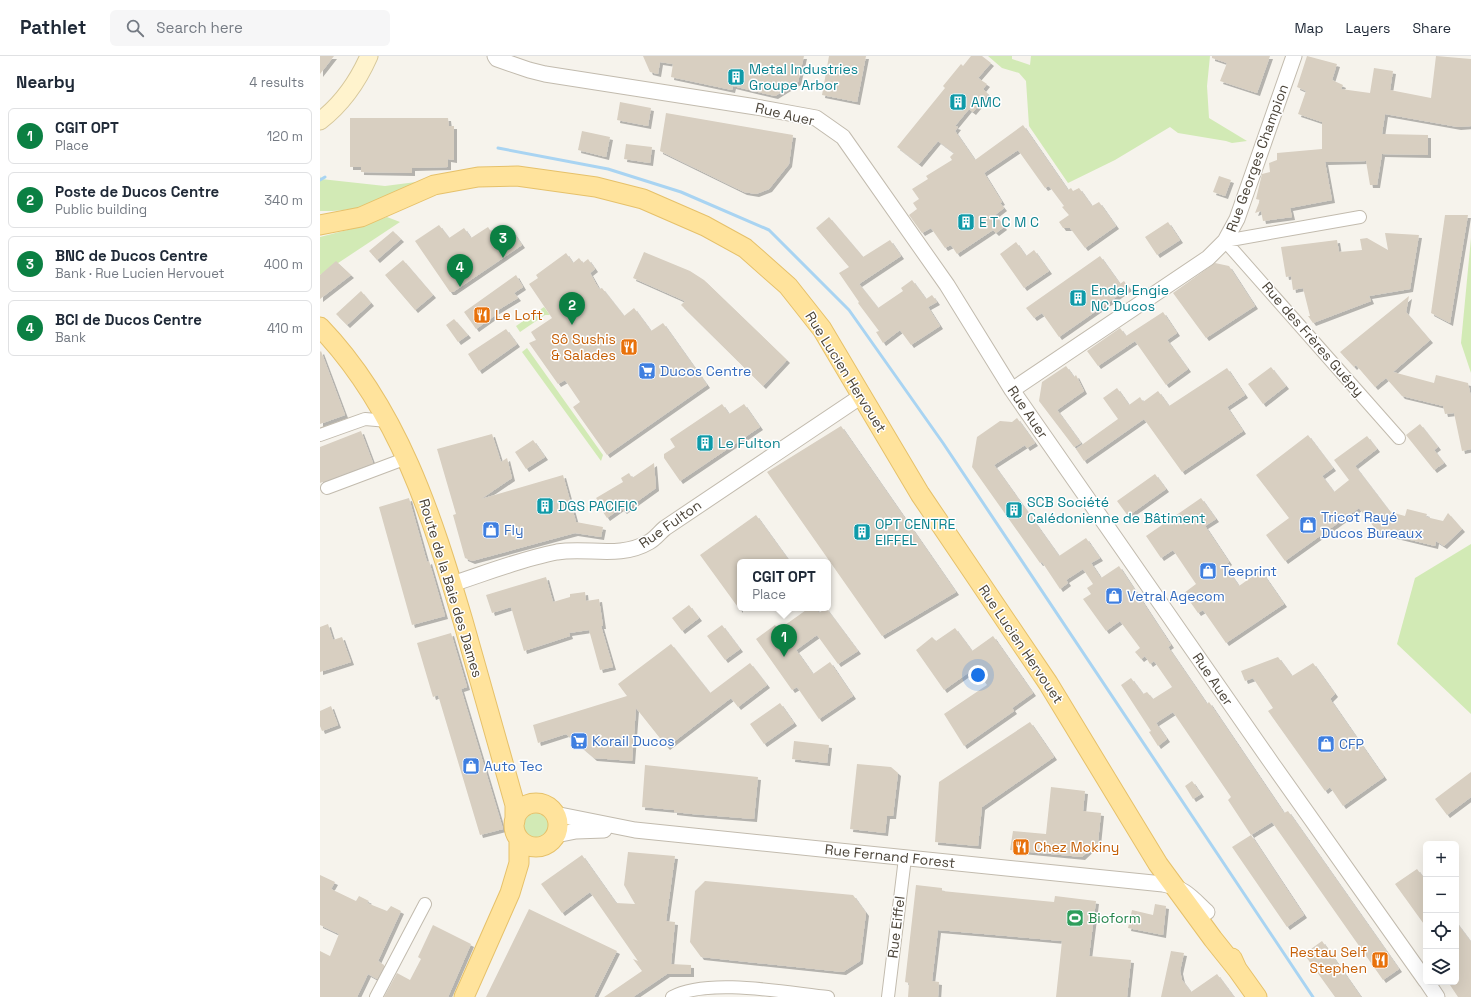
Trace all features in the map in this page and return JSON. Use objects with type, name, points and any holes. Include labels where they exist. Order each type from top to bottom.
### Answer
[{"type":"main road","points":[[320,121],[345,97],[361,74],[369,56]]},
{"type":"main road","name":"Rue Lucien Hervouet","points":[[320,225],[360,217],[434,185],[478,177],[517,176],[596,187],[643,199],[705,226],[744,248],[788,286],[822,329],[863,395],[920,494],[1048,683],[1112,785],[1158,864],[1237,970]]},
{"type":"main road","name":"Rue Lucien Hervouet","points":[[320,217],[341,222]]},
{"type":"main road","name":"Route de la Baie des Dames","points":[[320,327],[362,377],[388,421],[407,458],[431,516],[515,805],[515,821]]},
{"type":"main road","name":"Route de la Baie des Dames","points":[[320,342],[355,383],[378,405]]},
{"type":"main road","name":"Route de la Baie des Dames","points":[[494,733],[503,747],[520,786],[532,804]]},
{"type":"main road","name":"Rue Lucien Hervouet","points":[[1112,785],[1177,869],[1207,912]]},
{"type":"main road","points":[[510,893],[536,856],[551,840],[558,826],[555,814],[544,805],[532,804],[524,807],[519,812],[515,821],[515,832],[519,839],[530,846],[537,847],[551,840]]},
{"type":"main road","points":[[464,997],[510,893],[519,863],[519,839]]},
{"type":"main road","name":"Rue Fernand Forest","points":[[1207,912],[1225,941],[1237,970],[1257,997]]},
{"type":"street","name":"Rue Auer","points":[[495,56],[498,59],[516,66],[545,74],[726,102],[816,118],[843,137],[948,286],[1012,390],[1255,740],[1423,977]]},
{"type":"street","name":"Rue Georges Champion","points":[[1012,390],[1208,258],[1225,241],[1237,219],[1294,56]]},
{"type":"street","points":[[1225,241],[1360,217]]},
{"type":"street","name":"Rue des Frères Guépy","points":[[1225,241],[1399,438]]},
{"type":"street","name":"Rue Fulton","points":[[452,584],[499,568],[557,552],[589,550],[612,553],[639,547],[650,542],[665,528],[863,395]]},
{"type":"street","points":[[320,435],[365,419],[388,421]]},
{"type":"street","points":[[327,488],[407,458]]},
{"type":"street","name":"Rue Fernand Forest","points":[[555,814],[635,830],[1174,886],[1186,891],[1207,912]]},
{"type":"street","name":"Rue Fernand Forest","points":[[551,840],[588,830],[635,830]]},
{"type":"street","name":"Rue Eiffel","points":[[888,997],[905,858]]},
{"type":"street","points":[[1144,882],[1157,872],[1158,864]]},
{"type":"street","points":[[376,997],[425,904]]},
{"type":"street","name":"Rue Auer","points":[[1429,985],[1437,997]]},
{"type":"street","points":[[672,997],[704,988],[751,989],[828,997]]},
{"type":"green space","points":[[988,56],[1012,56],[1012,59],[1030,65],[1031,56],[1210,56],[1207,86],[1209,118],[1247,141],[1232,143],[1178,133],[1170,127],[1115,160],[1068,183],[1029,126],[1026,81],[1019,73],[1002,68]]},
{"type":"green space","points":[[320,176],[321,179],[385,186],[424,181],[374,204],[335,211],[320,211]]},
{"type":"green space","points":[[387,217],[400,222],[320,275],[320,237],[355,228]]},
{"type":"green space","points":[[1471,238],[1471,373],[1461,343]]},
{"type":"green space","points":[[544,307],[550,315],[545,315],[520,332],[516,326]]},
{"type":"green space","points":[[527,348],[603,455],[601,461],[522,352]]},
{"type":"green space","points":[[1471,544],[1471,714],[1397,644],[1415,578]]},
{"type":"green space","points":[[537,813],[547,817],[551,827],[547,837],[537,841],[527,837],[523,827],[527,817]]},
{"type":"building","points":[[320,56],[334,56],[320,74]]},
{"type":"building","name":"Metal Industries Groupe Arbor","points":[[643,56],[804,56],[798,82],[775,96],[733,86],[732,90],[671,77],[673,64],[660,62],[658,74],[650,72]]},
{"type":"building","points":[[829,56],[866,56],[857,102],[822,95]]},
{"type":"building","points":[[971,56],[982,56],[991,63],[978,78],[987,84],[983,89],[988,94],[973,112],[969,109],[955,126],[958,127],[955,131],[975,160],[1023,125],[1068,190],[1071,188],[1073,191],[1079,188],[1092,206],[1099,202],[1116,226],[1085,248],[1070,228],[1063,228],[1059,222],[1069,215],[1062,207],[1064,206],[1049,186],[1045,188],[1018,150],[984,173],[1002,202],[1000,203],[1004,208],[995,215],[1004,227],[996,233],[993,230],[957,254],[951,245],[945,248],[931,228],[922,233],[909,215],[917,209],[913,203],[919,199],[912,189],[928,179],[926,176],[952,160],[950,157],[954,153],[938,141],[919,164],[897,147],[945,88],[943,86],[961,64],[963,66]]},
{"type":"building","points":[[1212,56],[1270,56],[1257,93],[1220,81],[1227,63],[1212,58]]},
{"type":"building","points":[[1307,56],[1337,64],[1332,80],[1343,85],[1341,89],[1370,93],[1374,68],[1393,71],[1390,90],[1431,98],[1436,56],[1471,59],[1471,126],[1458,127],[1385,114],[1382,134],[1428,135],[1428,155],[1382,154],[1377,185],[1370,185],[1366,161],[1325,162],[1332,200],[1290,208],[1292,217],[1263,221],[1261,211],[1255,213],[1260,200],[1256,199],[1262,174],[1270,172],[1269,163],[1277,160],[1277,153],[1322,149],[1322,122],[1298,114],[1306,91],[1297,87]]},
{"type":"building","points":[[620,102],[651,108],[648,126],[617,120]]},
{"type":"building","points":[[666,113],[793,135],[789,164],[769,189],[756,194],[744,192],[660,151]]},
{"type":"building","points":[[350,118],[448,118],[449,126],[454,126],[454,160],[448,159],[448,167],[412,168],[412,173],[361,172],[361,167],[350,167]]},
{"type":"building","points":[[582,131],[610,137],[606,157],[578,150]]},
{"type":"building","points":[[626,144],[652,147],[650,163],[624,159]]},
{"type":"building","points":[[1219,176],[1231,180],[1225,196],[1213,192]]},
{"type":"building","points":[[1445,215],[1468,215],[1450,323],[1431,313]]},
{"type":"building","points":[[829,217],[863,257],[890,240],[901,256],[859,284],[878,308],[903,291],[901,288],[912,280],[926,299],[932,295],[937,302],[928,307],[940,326],[911,345],[900,330],[883,343],[876,332],[879,331],[858,303],[859,302],[839,273],[849,267],[816,228]]},
{"type":"building","name":"Endel Engie NC Ducos","points":[[1168,222],[1180,240],[1157,255],[1145,237]]},
{"type":"building","points":[[439,225],[449,238],[464,228],[471,238],[488,227],[498,242],[513,232],[522,245],[453,292],[450,292],[415,241]]},
{"type":"building","points":[[393,231],[401,239],[377,260],[369,251]]},
{"type":"building","points":[[1385,233],[1419,235],[1410,289],[1369,296],[1371,301],[1313,323],[1308,316],[1310,316],[1303,288],[1293,290],[1291,276],[1286,277],[1281,247],[1337,240],[1339,252],[1362,250],[1360,239],[1367,238],[1388,250]]},
{"type":"building","points":[[1016,242],[1026,256],[1034,250],[1049,271],[1024,288],[1000,254]]},
{"type":"building","points":[[644,252],[690,271],[704,280],[787,360],[763,386],[681,305],[685,301],[633,278]]},
{"type":"building","name":"Ducos Centre","points":[[566,253],[573,263],[579,258],[583,263],[588,259],[595,269],[590,273],[599,289],[602,288],[624,316],[634,308],[651,331],[663,323],[707,385],[607,455],[573,407],[580,402],[565,380],[558,384],[529,343],[536,340],[531,332],[552,318],[529,284],[538,278],[536,275]]},
{"type":"building","name":"Endel Engie NC Ducos","points":[[1100,256],[1120,284],[1124,281],[1129,288],[1059,337],[1042,313],[1034,318],[1026,308]]},
{"type":"building","points":[[403,260],[433,295],[415,310],[385,275]]},
{"type":"building","points":[[336,261],[351,275],[320,299],[320,275]]},
{"type":"building","points":[[1215,263],[1229,266],[1255,306],[1206,338],[1173,293]]},
{"type":"building","points":[[516,275],[523,287],[514,293],[518,298],[495,312],[497,314],[476,329],[464,312]]},
{"type":"building","points":[[361,291],[371,303],[347,325],[336,314]]},
{"type":"building","points":[[1409,296],[1406,312],[1430,340],[1393,372],[1434,383],[1436,375],[1468,383],[1471,397],[1471,449],[1462,451],[1454,413],[1445,414],[1443,406],[1402,396],[1386,378],[1375,387],[1356,365],[1354,367],[1340,352]]},
{"type":"building","points":[[1163,312],[1177,333],[1167,340],[1188,369],[1166,385],[1135,341],[1098,366],[1087,351],[1120,328],[1126,336]]},
{"type":"building","points":[[454,319],[468,335],[458,342],[446,325]]},
{"type":"building","points":[[506,329],[517,344],[479,371],[468,354]]},
{"type":"building","points":[[321,351],[345,415],[320,424],[320,352]]},
{"type":"building","points":[[1066,366],[1074,377],[1076,375],[1084,391],[1057,410],[1081,443],[1074,447],[1039,401],[1042,382]]},
{"type":"building","points":[[1271,367],[1286,386],[1263,404],[1248,384]]},
{"type":"building","points":[[1227,368],[1245,395],[1227,407],[1243,431],[1182,472],[1144,419],[1084,461],[1076,449],[1118,419],[1103,398],[1117,388],[1129,405],[1140,397],[1143,402],[1158,391],[1169,406]]},
{"type":"building","name":"Le Fulton","points":[[722,404],[729,414],[744,404],[760,427],[680,481],[664,458],[664,454],[675,447],[670,439]]},
{"type":"building","points":[[1017,418],[1035,443],[1027,448],[1025,445],[994,465],[1059,556],[1086,538],[1100,558],[1091,563],[1101,578],[1119,566],[1171,645],[1168,647],[1207,704],[1209,702],[1284,813],[1288,811],[1399,969],[1383,980],[1272,822],[1251,835],[1228,800],[1231,797],[1173,712],[1156,723],[1167,739],[1158,746],[1149,732],[1151,731],[1121,685],[1131,678],[1143,694],[1147,692],[1153,699],[1172,687],[1154,661],[1150,664],[1145,656],[1141,659],[1135,652],[1140,648],[1120,621],[1106,631],[1083,599],[1091,594],[1087,588],[1093,584],[1083,569],[1066,580],[1068,583],[1060,589],[972,467],[977,437],[1000,421],[1012,422]]},
{"type":"building","points":[[1420,424],[1438,447],[1434,450],[1444,463],[1434,470],[1406,435]]},
{"type":"building","name":"OPT CENTRE EIFFEL","points":[[841,426],[956,592],[882,636],[831,563],[831,559],[828,559],[767,472]]},
{"type":"building","points":[[361,431],[373,463],[320,483],[320,447]]},
{"type":"building","points":[[492,434],[501,462],[507,458],[512,478],[481,499],[563,475],[576,522],[603,527],[601,537],[575,533],[472,561],[465,558],[453,515],[456,514],[437,449]]},
{"type":"building","points":[[1308,435],[1333,468],[1322,476],[1334,492],[1349,480],[1334,460],[1367,436],[1377,449],[1355,466],[1390,512],[1405,516],[1407,509],[1427,514],[1426,517],[1443,521],[1448,513],[1462,529],[1444,546],[1436,541],[1435,546],[1378,532],[1359,508],[1285,561],[1266,535],[1289,518],[1256,475]]},
{"type":"building","points":[[533,440],[545,457],[526,469],[515,452]]},
{"type":"building","points":[[654,463],[656,488],[624,511],[621,508],[607,518],[601,509],[604,508],[596,498],[623,482],[621,478],[629,473],[632,478]]},
{"type":"building","points":[[1155,474],[1166,489],[1128,516],[1117,501]]},
{"type":"building","points":[[409,498],[427,562],[429,561],[445,616],[412,625],[379,507]]},
{"type":"building","name":"Teeprint","points":[[1201,498],[1216,519],[1205,526],[1229,562],[1225,566],[1239,586],[1253,576],[1251,574],[1259,568],[1284,604],[1226,643],[1203,610],[1198,613],[1184,593],[1196,584],[1173,550],[1161,558],[1146,536]]},
{"type":"building","points":[[756,515],[788,559],[737,559],[737,606],[700,555]]},
{"type":"building","points":[[546,577],[553,602],[570,597],[570,594],[585,592],[586,601],[599,599],[603,626],[601,626],[613,667],[600,670],[589,630],[569,633],[570,636],[524,651],[511,607],[492,613],[486,595]]},
{"type":"building","points":[[689,605],[699,618],[682,631],[672,618]]},
{"type":"building","points":[[805,611],[818,611],[819,613],[822,611],[828,611],[858,651],[838,664],[817,635],[796,650],[813,674],[830,662],[853,696],[819,719],[797,687],[792,690],[756,639],[775,625],[778,630]]},
{"type":"building","points":[[328,624],[333,640],[342,637],[351,662],[320,672],[320,627]]},
{"type":"building","points":[[722,625],[740,649],[725,660],[707,636]]},
{"type":"building","points":[[955,628],[972,651],[993,636],[1033,693],[1012,708],[1014,711],[964,746],[944,714],[987,685],[975,668],[944,690],[916,650],[932,637],[936,641]]},
{"type":"building","name":"Auto Tec","points":[[451,633],[467,687],[461,689],[503,829],[480,835],[438,695],[433,697],[417,643]]},
{"type":"building","points":[[671,644],[710,693],[750,663],[767,685],[738,707],[731,698],[667,747],[636,708],[632,761],[594,758],[566,734],[538,743],[533,725],[627,696],[618,684]]},
{"type":"building","name":"CFP","points":[[1278,657],[1292,676],[1313,663],[1335,694],[1330,699],[1384,777],[1343,806],[1330,787],[1325,791],[1268,711],[1273,708],[1253,678],[1245,681],[1241,671]]},
{"type":"building","points":[[780,703],[794,723],[764,744],[750,724]]},
{"type":"building","points":[[331,706],[338,725],[322,731],[320,726],[320,711]]},
{"type":"building","points":[[1030,722],[1054,757],[982,807],[978,846],[935,842],[939,782]]},
{"type":"building","points":[[794,741],[829,745],[827,763],[792,759]]},
{"type":"building","points":[[857,764],[891,767],[898,773],[893,816],[887,816],[885,833],[850,829]]},
{"type":"building","points":[[645,765],[758,777],[754,819],[692,814],[674,812],[674,810],[642,807]]},
{"type":"building","points":[[1471,772],[1471,797],[1447,815],[1435,799]]},
{"type":"building","points":[[1192,781],[1201,794],[1193,799],[1185,786]]},
{"type":"building","points":[[1051,787],[1085,791],[1083,811],[1101,813],[1098,842],[1082,857],[1010,850],[1013,831],[1046,834]]},
{"type":"building","points":[[1251,835],[1304,915],[1287,927],[1232,847]]},
{"type":"building","points":[[628,852],[675,856],[666,921],[675,922],[671,964],[691,965],[691,974],[667,974],[633,997],[604,997],[642,971],[633,959],[638,961],[590,892],[562,913],[541,884],[582,855],[616,903],[635,904],[624,885]]},
{"type":"building","points":[[1417,869],[1423,877],[1423,923],[1395,884]]},
{"type":"building","points":[[320,875],[335,882],[331,889],[356,901],[359,896],[369,901],[367,903],[387,911],[391,906],[401,911],[378,961],[384,965],[384,967],[377,979],[368,974],[357,997],[320,997],[320,951],[330,956],[339,934],[320,925]]},
{"type":"building","points":[[705,881],[853,895],[866,913],[860,961],[843,972],[701,957],[690,942],[695,891]]},
{"type":"building","points":[[916,885],[942,888],[942,891],[1054,902],[1055,896],[1096,901],[1089,956],[1131,960],[1127,997],[1056,997],[1062,941],[938,930],[932,981],[939,982],[938,997],[908,997],[909,983],[905,982]]},
{"type":"building","points":[[1155,904],[1166,906],[1163,935],[1128,928],[1132,910],[1153,915]]},
{"type":"building","points":[[529,909],[617,951],[594,997],[486,997]]},
{"type":"building","points":[[433,925],[471,944],[448,997],[384,997],[397,973],[410,980],[421,959],[418,957]]},
{"type":"building","points":[[1459,926],[1471,942],[1471,997],[1458,997],[1450,985],[1459,985]]},
{"type":"building","points":[[1322,941],[1361,997],[1335,997],[1304,954]]},
{"type":"building","points":[[1171,951],[1184,953],[1180,971],[1182,980],[1191,992],[1217,974],[1234,997],[1161,997]]},
{"type":"waterway","points":[[498,148],[608,169],[681,192],[769,230],[849,310],[943,443],[1313,997]]},
{"type":"waterway","points":[[320,180],[325,177]]},
{"type":"place","name":"Metal Industries Groupe Arbor","points":[[736,77]]},
{"type":"place","name":"AMC","points":[[958,102]]},
{"type":"place","name":"E T C M C","points":[[966,222]]},
{"type":"place","name":"BNC de Ducos Centre","points":[[503,258]]},
{"type":"place","name":"BCI de Ducos Centre","points":[[460,287]]},
{"type":"place","name":"Endel Engie NC Ducos","points":[[1078,298]]},
{"type":"place","name":"Le Loft","points":[[482,315]]},
{"type":"place","name":"Poste de Ducos Centre","points":[[572,325]]},
{"type":"place","name":"Sô Sushis & Salades","points":[[629,347]]},
{"type":"place","name":"Ducos Centre","points":[[647,371]]},
{"type":"place","name":"Le Fulton","points":[[705,443]]},
{"type":"place","name":"DGS PACIFIC","points":[[545,506]]},
{"type":"place","name":"SCB Société Calédonienne de Bâtiment","points":[[1014,510]]},
{"type":"place","name":"Tricot Rayé Ducos Bureaux","points":[[1308,525]]},
{"type":"place","name":"Fly","points":[[491,530]]},
{"type":"place","name":"OPT CENTRE EIFFEL","points":[[862,532]]},
{"type":"place","name":"Teeprint","points":[[1208,571]]},
{"type":"place","name":"Vetral Agecom","points":[[1114,596]]},
{"type":"place","name":"CGIT OPT","points":[[784,657]]},
{"type":"place","name":"Korail Ducos","points":[[579,741]]},
{"type":"place","name":"CFP","points":[[1326,744]]},
{"type":"place","name":"Auto Tec","points":[[471,766]]},
{"type":"place","name":"Chez Mokiny","points":[[1021,847]]},
{"type":"place","name":"Bioform","points":[[1075,918]]},
{"type":"place","name":"Restau Self Stephen","points":[[1380,960]]}]
